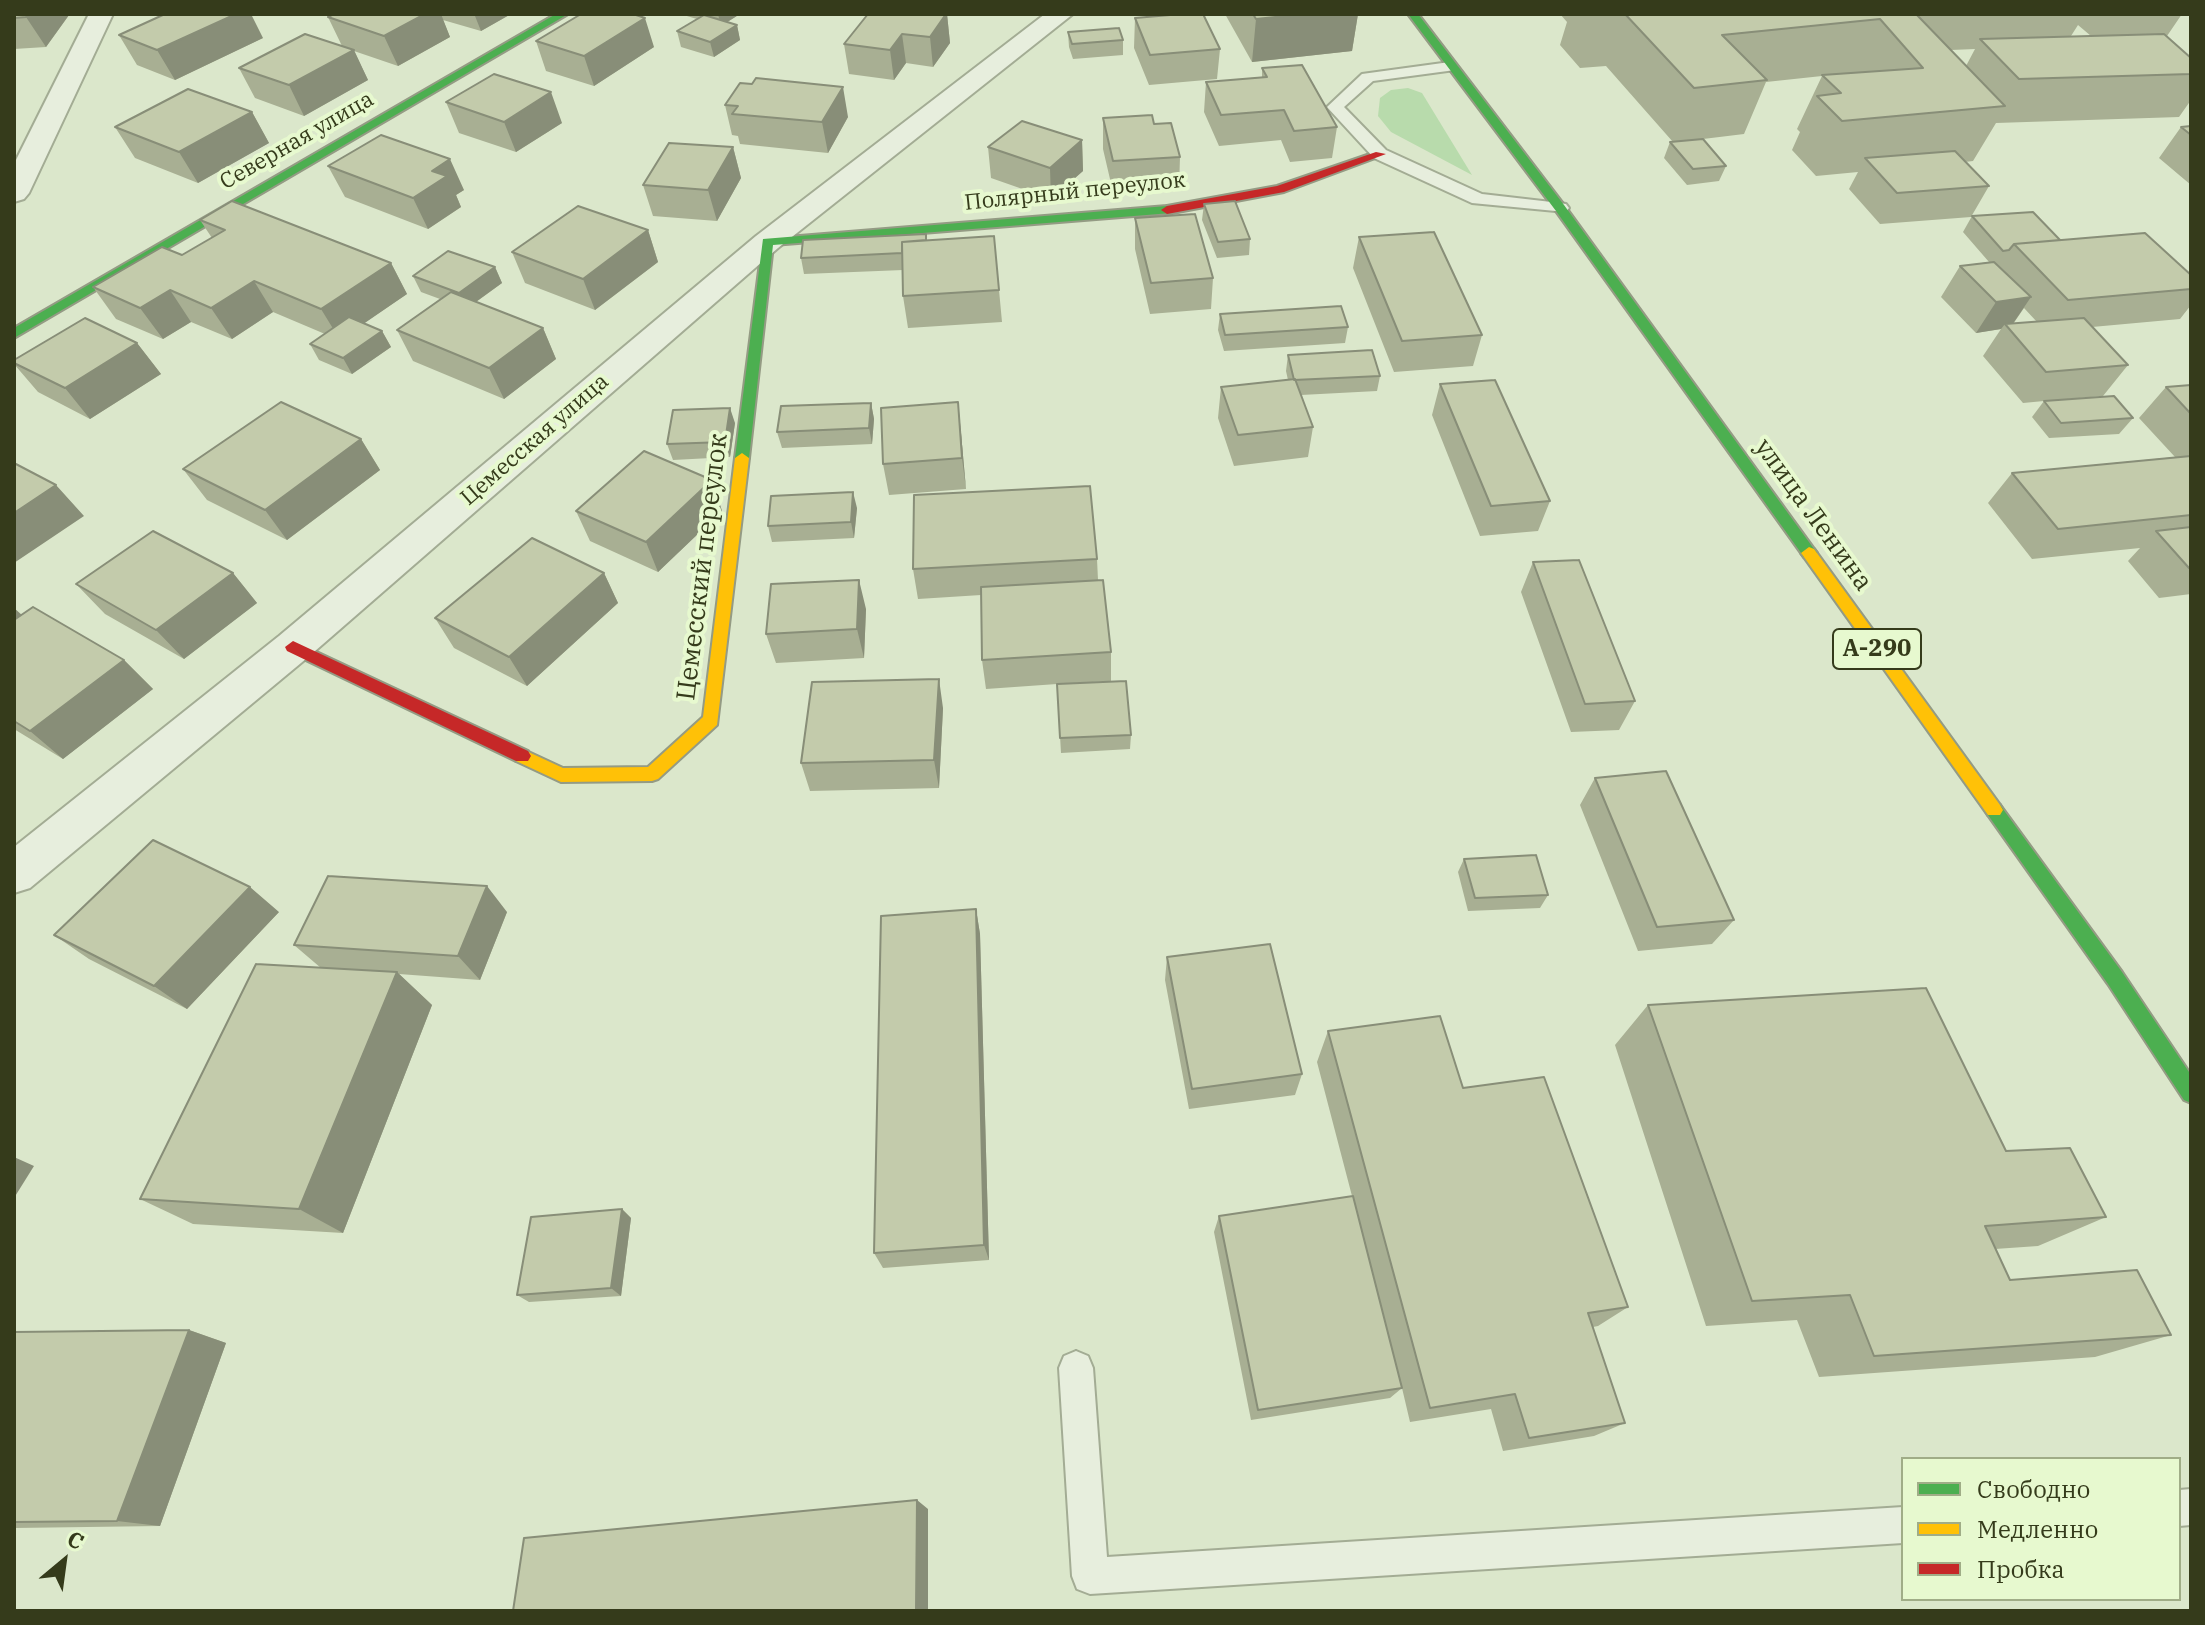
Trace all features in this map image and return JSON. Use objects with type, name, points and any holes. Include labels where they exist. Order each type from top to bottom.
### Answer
[{"type":"main road","name":"Северная улица","points":[[14,334],[563,14]]},
{"type":"main road","name":"улица Ленина","points":[[1413,14],[1450,67],[1560,208],[2115,978],[2191,1093]]},
{"type":"main road","name":"Полярный переулок","points":[[767,242],[1154,212],[1280,189],[1380,154]]},
{"type":"main road","name":"Цемесский переулок","points":[[293,647],[561,775],[652,774],[711,720],[767,242]]},
{"type":"street","points":[[14,193],[101,14]]},
{"type":"street","name":"Цемесская улица","points":[[14,874],[293,647],[767,242],[1061,14]]},
{"type":"lane","points":[[1450,67],[1368,77],[1335,107],[1380,154],[1478,199],[1560,208]]},
{"type":"lane","points":[[1076,1368],[1090,1576],[1901,1525]]},
{"type":"green space","points":[[1408,88],[1422,93],[1472,175],[1391,132],[1378,116],[1380,98],[1391,90]]},
{"type":"building","points":[[14,14],[29,14],[14,18]]},
{"type":"building","points":[[165,14],[236,14],[157,50],[119,35]]},
{"type":"building","points":[[334,14],[425,14],[384,36],[328,17]]},
{"type":"building","points":[[581,14],[633,14],[645,18],[584,56],[536,41]]},
{"type":"building","points":[[868,14],[946,14],[930,37],[902,34],[890,50],[844,44]]},
{"type":"building","points":[[1203,14],[1220,49],[1150,55],[1135,18]]},
{"type":"building","points":[[1253,14],[1304,14],[1256,19]]},
{"type":"building","points":[[1625,14],[1916,14],[2005,106],[1842,121],[1817,96],[1841,93],[1822,75],[1923,68],[1880,19],[1722,35],[1767,80],[1694,88]]},
{"type":"building","points":[[704,15],[737,25],[710,42],[677,31]]},
{"type":"building","points":[[1119,28],[1123,40],[1072,44],[1068,32]]},
{"type":"building","points":[[305,34],[354,50],[289,85],[239,68]]},
{"type":"building","points":[[2164,34],[2191,58],[2191,74],[2019,79],[1980,39]]},
{"type":"building","points":[[1302,65],[1337,127],[1294,131],[1284,110],[1221,115],[1206,82],[1267,77],[1262,68]]},
{"type":"building","points":[[494,74],[551,92],[504,122],[446,102]]},
{"type":"building","points":[[756,78],[843,87],[822,122],[732,114],[738,106],[725,105],[740,83],[752,84]]},
{"type":"building","points":[[188,89],[252,112],[179,152],[115,127]]},
{"type":"building","points":[[1152,115],[1154,124],[1171,123],[1180,157],[1113,161],[1103,118]]},
{"type":"building","points":[[1022,121],[1082,140],[1050,168],[988,147]]},
{"type":"building","points":[[2191,126],[2191,135],[2181,127]]},
{"type":"building","points":[[381,135],[450,159],[432,171],[447,176],[413,198],[328,166]]},
{"type":"building","points":[[1703,139],[1726,166],[1693,169],[1670,142]]},
{"type":"building","points":[[669,143],[733,147],[708,190],[643,185]]},
{"type":"building","points":[[1955,151],[1989,186],[1897,193],[1865,158]]},
{"type":"building","points":[[232,201],[391,263],[321,309],[254,281],[211,308],[170,290],[140,308],[93,287],[162,247],[182,255],[225,230],[200,220]]},
{"type":"building","points":[[1235,201],[1250,239],[1218,242],[1204,204]]},
{"type":"building","points":[[578,206],[648,230],[583,279],[512,252]]},
{"type":"building","points":[[2033,212],[2060,240],[2014,244],[2003,251],[1972,216]]},
{"type":"building","points":[[1195,214],[1213,278],[1151,283],[1135,218]]},
{"type":"building","points":[[1434,232],[1482,335],[1402,341],[1359,237]]},
{"type":"building","points":[[2145,233],[2191,275],[2191,289],[2068,300],[2014,244]]},
{"type":"building","points":[[926,234],[926,240],[902,242],[902,253],[801,258],[803,240]]},
{"type":"building","points":[[994,236],[999,290],[903,296],[902,242]]},
{"type":"building","points":[[448,251],[495,267],[459,293],[413,276]]},
{"type":"building","points":[[1994,262],[2031,297],[1996,302],[1960,266]]},
{"type":"building","points":[[451,292],[543,328],[489,368],[397,330]]},
{"type":"building","points":[[1341,306],[1348,327],[1225,335],[1220,314]]},
{"type":"building","points":[[349,317],[382,331],[343,358],[310,344]]},
{"type":"building","points":[[85,318],[137,343],[65,388],[14,363],[14,360]]},
{"type":"building","points":[[2084,318],[2128,365],[2046,372],[2005,324]]},
{"type":"building","points":[[1372,350],[1380,376],[1294,380],[1288,355]]},
{"type":"building","points":[[1295,379],[1313,427],[1238,435],[1221,387]]},
{"type":"building","points":[[1495,380],[1550,501],[1491,506],[1440,384]]},
{"type":"building","points":[[2191,385],[2191,414],[2166,387]]},
{"type":"building","points":[[2114,396],[2133,418],[2061,423],[2044,401]]},
{"type":"building","points":[[281,402],[361,439],[265,510],[183,469]]},
{"type":"building","points":[[958,402],[962,458],[883,464],[881,408]]},
{"type":"building","points":[[871,403],[869,428],[777,432],[781,406]]},
{"type":"building","points":[[730,408],[725,442],[667,444],[673,410]]},
{"type":"building","points":[[644,451],[712,480],[646,542],[576,511]]},
{"type":"building","points":[[2191,456],[2191,515],[2058,529],[2012,473]]},
{"type":"building","points":[[14,463],[56,485],[14,513]]},
{"type":"building","points":[[1090,486],[1097,559],[913,569],[914,495]]},
{"type":"building","points":[[853,492],[851,522],[768,526],[771,496]]},
{"type":"building","points":[[2191,527],[2191,568],[2189,568],[2156,531]]},
{"type":"building","points":[[153,531],[233,573],[156,630],[76,584]]},
{"type":"building","points":[[532,538],[604,573],[509,657],[435,618]]},
{"type":"building","points":[[1579,560],[1635,701],[1585,704],[1533,562]]},
{"type":"building","points":[[859,580],[857,629],[766,634],[771,584]]},
{"type":"building","points":[[1103,580],[1111,652],[982,660],[981,587]]},
{"type":"building","points":[[33,607],[124,660],[30,731],[14,721],[14,620]]},
{"type":"building","points":[[939,679],[934,760],[801,763],[812,682]]},
{"type":"building","points":[[1126,681],[1131,735],[1060,738],[1057,684]]},
{"type":"building","points":[[1666,771],[1734,920],[1657,927],[1595,778]]},
{"type":"building","points":[[153,840],[250,887],[154,986],[54,935]]},
{"type":"building","points":[[1536,855],[1548,895],[1475,898],[1464,859]]},
{"type":"building","points":[[328,876],[487,886],[458,956],[294,945]]},
{"type":"building","points":[[976,909],[984,1245],[874,1253],[881,916]]},
{"type":"building","points":[[1270,944],[1302,1074],[1192,1089],[1167,957]]},
{"type":"building","points":[[256,964],[397,972],[299,1209],[140,1199]]},
{"type":"building","points":[[1926,988],[2006,1151],[2070,1148],[2106,1217],[1985,1226],[2010,1280],[2137,1270],[2171,1335],[1874,1356],[1850,1295],[1752,1301],[1648,1005]]},
{"type":"building","points":[[1440,1016],[1463,1088],[1544,1077],[1628,1307],[1588,1313],[1625,1423],[1529,1438],[1515,1394],[1430,1408],[1328,1031]]},
{"type":"building","points":[[1353,1196],[1402,1388],[1258,1410],[1219,1216]]},
{"type":"building","points":[[622,1209],[611,1288],[517,1295],[531,1217]]},
{"type":"building","points":[[189,1330],[117,1521],[14,1522],[14,1332]]},
{"type":"building","points":[[917,1500],[916,1611],[513,1611],[524,1538]]},
{"type":"traffic: fast","points":[[14,334],[563,14]]},
{"type":"traffic: fast","points":[[1413,14],[1560,208],[1809,553]]},
{"type":"traffic: fast","points":[[742,458],[767,242],[1167,210]]},
{"type":"traffic: fast","points":[[1994,810],[2115,978],[2191,1093]]},
{"type":"traffic: slow","points":[[522,756],[561,775],[652,774],[711,720],[742,458]]},
{"type":"traffic: slow","points":[[1809,553],[1994,810]]},
{"type":"traffic: jam","points":[[1167,210],[1280,189],[1380,154]]},
{"type":"traffic: jam","points":[[293,647],[522,756]]}]
